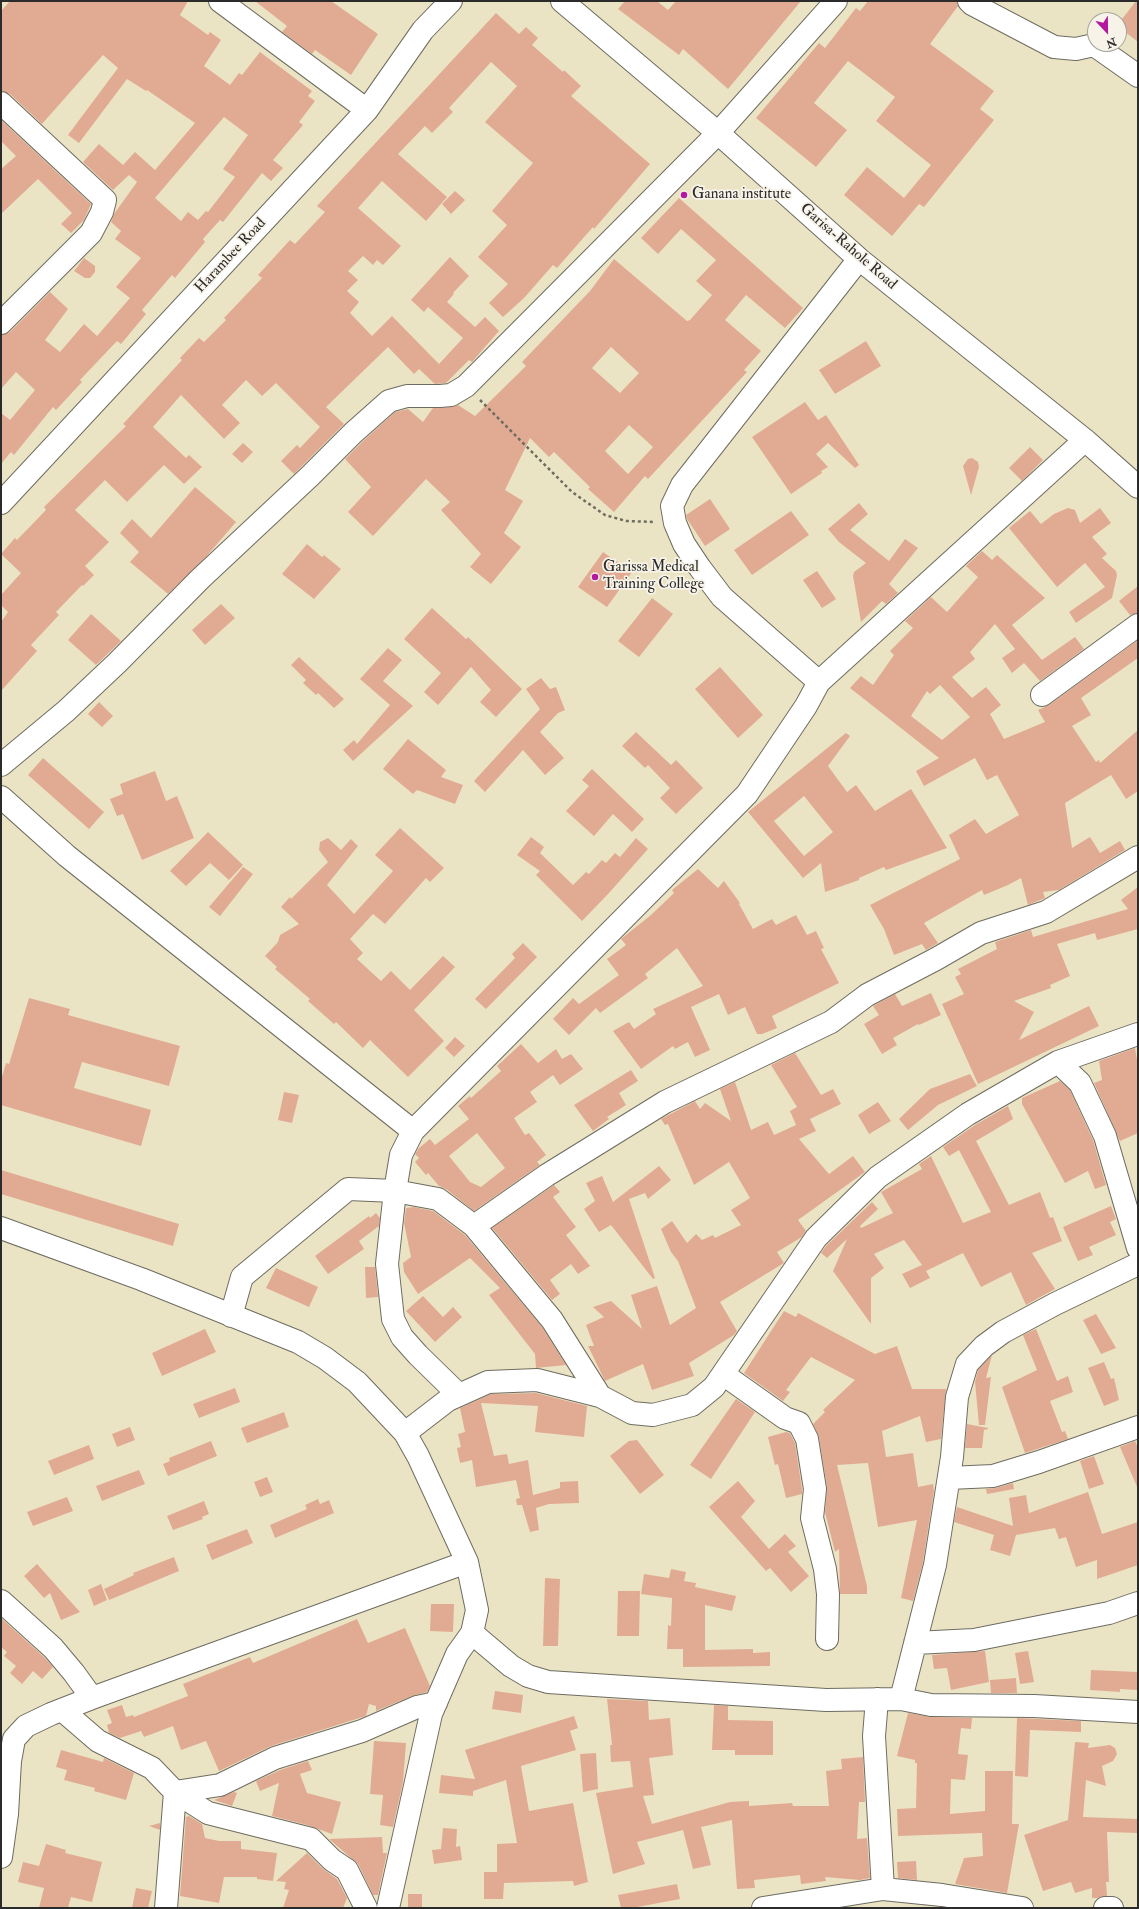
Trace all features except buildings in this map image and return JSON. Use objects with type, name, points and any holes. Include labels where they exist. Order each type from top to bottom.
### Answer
[{"type":"street","points":[[220,1],[367,110]]},
{"type":"street","name":"Harambee Road","points":[[1,503],[367,110],[423,30],[451,1]]},
{"type":"street","name":"Garisa-Rahole Road","points":[[562,1],[718,133],[860,259],[1084,440],[1138,487]]},
{"type":"street","points":[[1,765],[66,711],[118,663],[200,579],[310,476],[353,433],[389,401],[408,396],[440,396],[451,394],[466,386],[718,133],[836,1]]},
{"type":"street","points":[[969,1],[972,4],[1054,47],[1076,49],[1094,45],[1138,76]]},
{"type":"street","points":[[1,103],[105,200],[102,212],[90,232],[1,323]]},
{"type":"street","points":[[819,682],[722,597],[688,550],[675,523],[672,506],[682,485],[860,259]]},
{"type":"street","points":[[458,1394],[418,1355],[402,1337],[393,1319],[387,1264],[395,1191],[401,1155],[413,1131],[747,794],[806,706],[819,682],[1084,440]]},
{"type":"street","points":[[1042,695],[1138,625]]},
{"type":"street","points":[[1,797],[67,856],[413,1131]]},
{"type":"street","points":[[474,1226],[547,1175],[665,1102],[831,1022],[867,995],[936,959],[981,933],[1046,912],[1138,857]]},
{"type":"street","points":[[405,1433],[458,1394],[488,1382],[536,1380],[600,1396],[632,1413],[654,1415],[692,1405],[714,1387],[816,1238],[878,1177],[968,1114],[1058,1062],[1138,1034]]},
{"type":"street","points":[[1058,1062],[1080,1083],[1105,1136],[1138,1248]]},
{"type":"street","points":[[231,1316],[242,1277],[348,1189],[395,1191],[438,1199],[474,1226],[552,1320],[600,1396]]},
{"type":"street","points":[[1,1228],[141,1279],[298,1342],[325,1358],[357,1382],[405,1433],[418,1456],[467,1562],[477,1610],[472,1632],[457,1654],[431,1714],[388,1908]]},
{"type":"street","points":[[901,1699],[935,1565],[949,1478],[957,1397],[967,1364],[984,1346],[1003,1332],[1055,1304],[1138,1264]]},
{"type":"street","points":[[723,1374],[785,1418],[799,1423],[807,1439],[815,1489],[812,1518],[825,1569],[828,1594],[827,1639]]},
{"type":"street","points":[[949,1478],[993,1476],[1138,1428]]},
{"type":"street","points":[[1,1857],[7,1814],[10,1761],[8,1736],[26,1726],[92,1698],[467,1562]]},
{"type":"street","points":[[1,1601],[53,1648],[92,1698]]},
{"type":"street","points":[[915,1643],[974,1640],[1110,1613],[1138,1603]]},
{"type":"street","points":[[472,1632],[511,1666],[528,1676],[548,1682],[826,1700],[901,1699],[931,1705],[1034,1706],[1138,1712]]},
{"type":"street","points":[[877,1700],[874,1736],[883,1889]]},
{"type":"street","points":[[175,1792],[220,1785],[275,1758],[362,1731],[417,1707],[436,1703]]},
{"type":"street","points":[[62,1710],[98,1741],[152,1768],[175,1792],[208,1813],[311,1839],[332,1860],[347,1870],[366,1908]]},
{"type":"street","points":[[166,1908],[175,1792]]},
{"type":"street","points":[[763,1908],[840,1902],[883,1889],[942,1895],[1022,1908]]},
{"type":"street","points":[[1105,1908],[1112,1908]]},
{"type":"path","points":[[466,386],[572,492],[605,515],[626,521],[675,523]]},
{"type":"place","name":"Ganana institute","points":[[684,195]]},
{"type":"place","name":"Garissa Medical Training College","points":[[595,577]]}]
